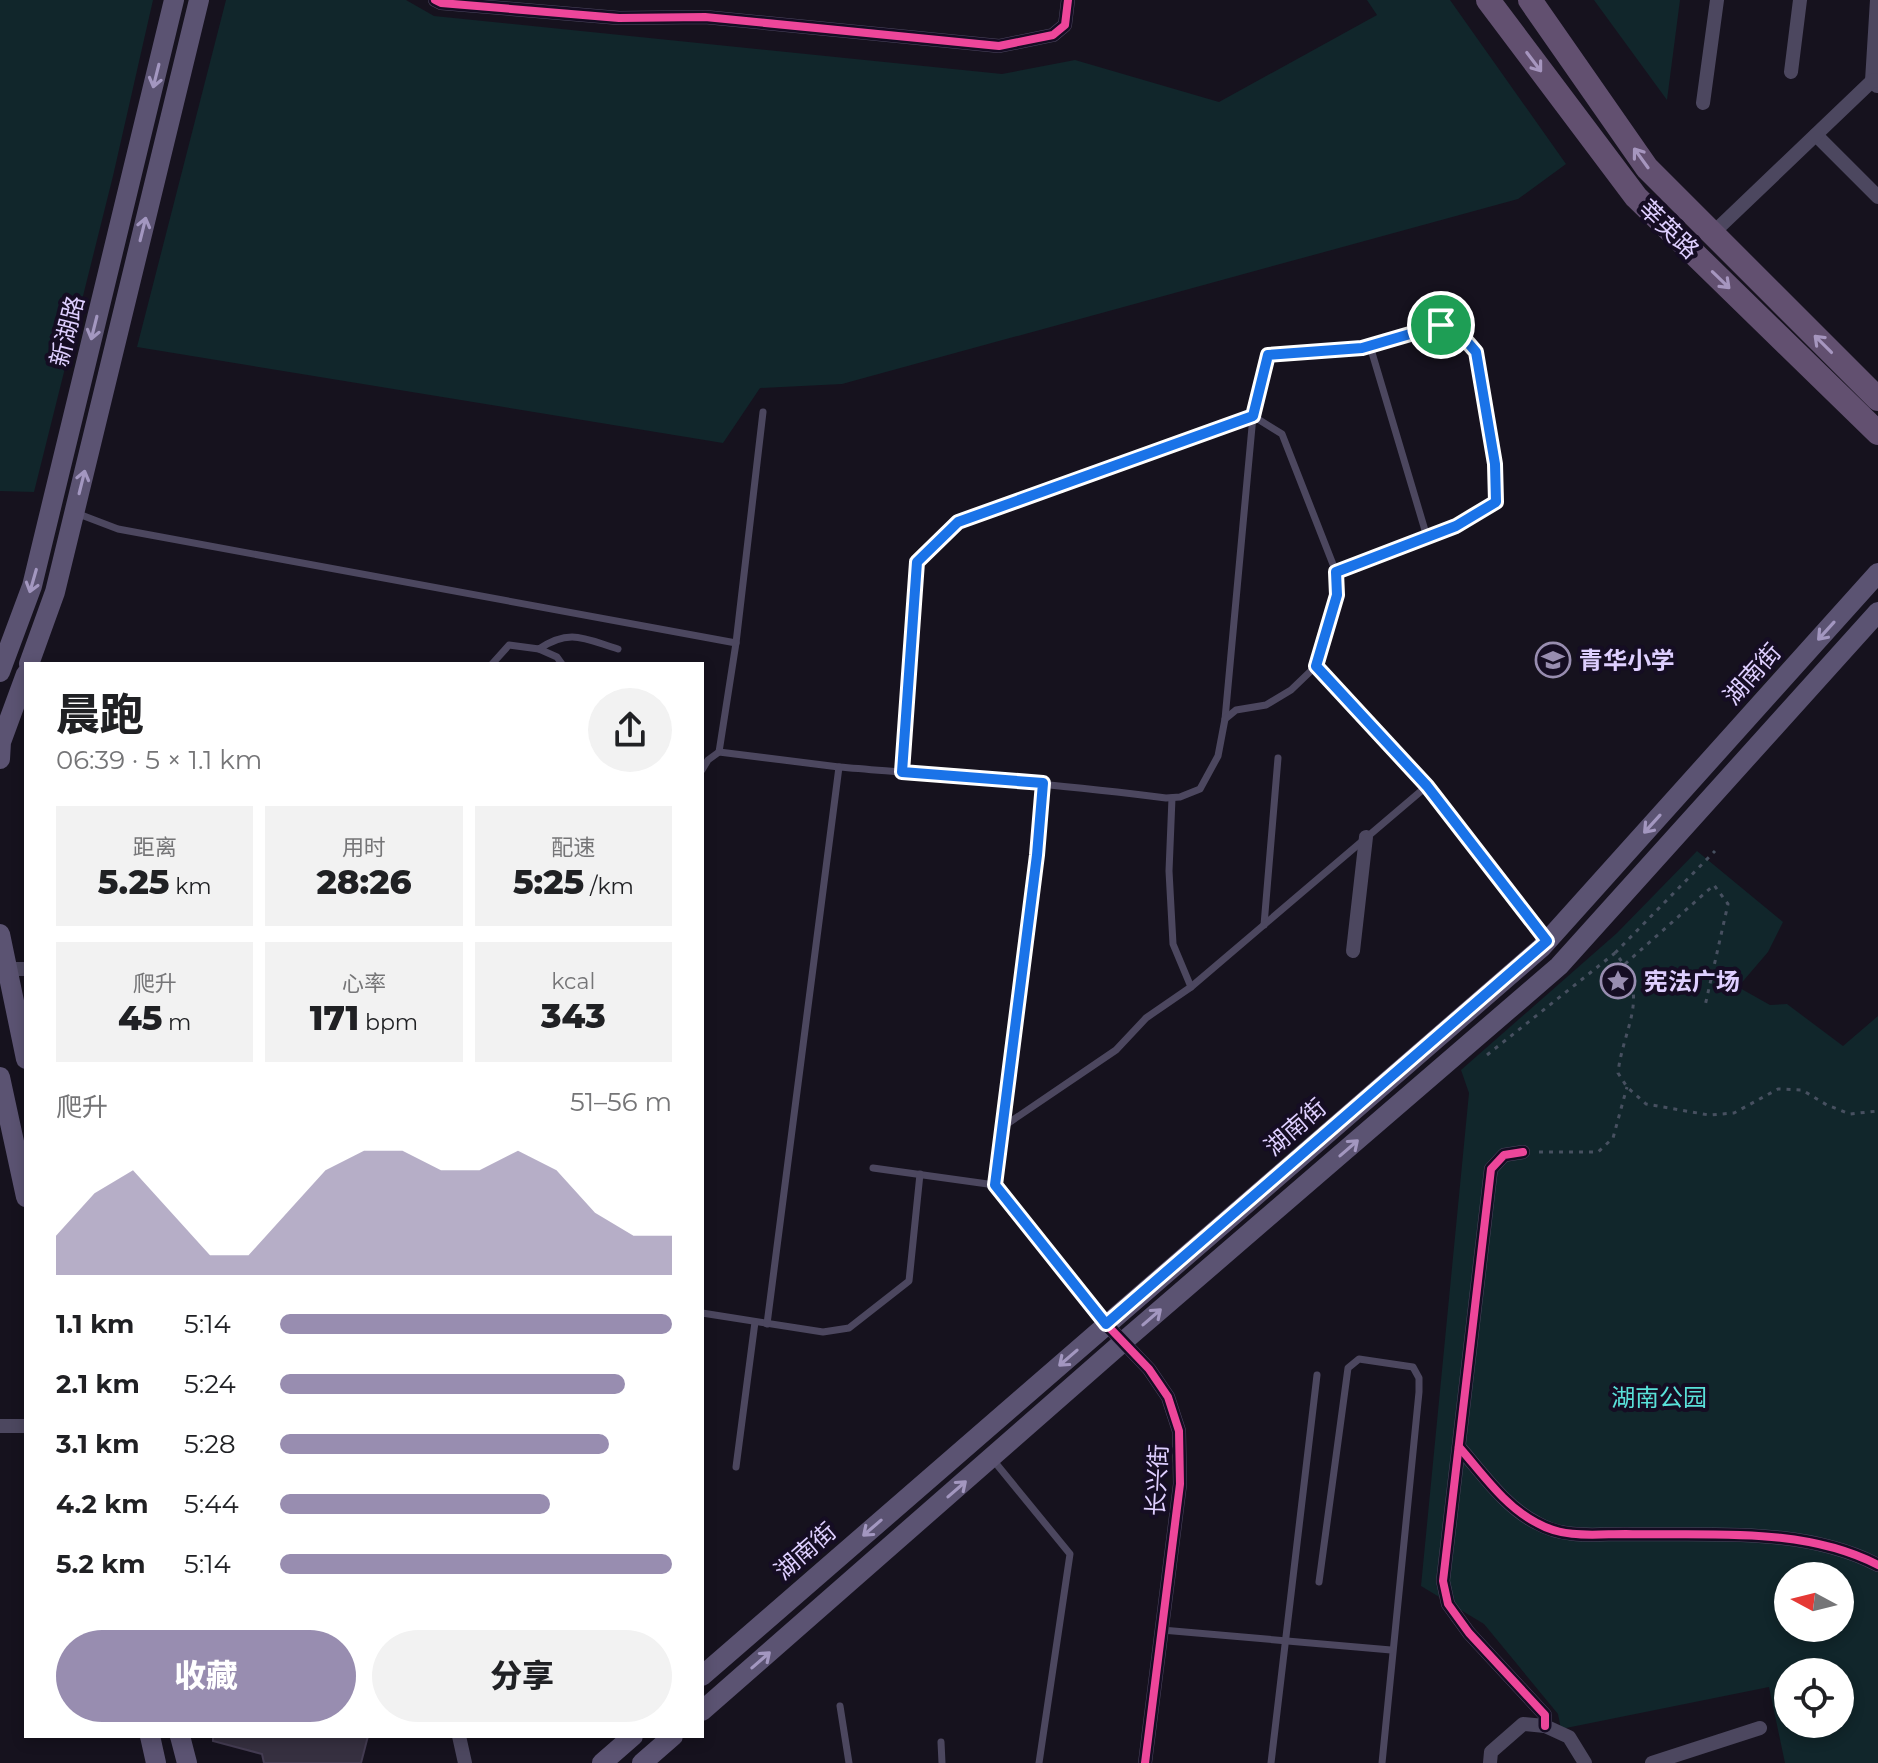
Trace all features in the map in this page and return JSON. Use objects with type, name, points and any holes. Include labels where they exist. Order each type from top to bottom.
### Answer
[{"type":"main road","name":"新湖路","points":[[0,672],[32,586],[174,0]]},
{"type":"main road","name":"新湖路","points":[[30,662],[55,592],[199,0]]},
{"type":"main road","name":"莘英路","points":[[1488,0],[1636,197],[1878,433]]},
{"type":"main road","name":"莘英路","points":[[1530,0],[1647,168],[1878,399]]},
{"type":"main road","name":"湖南街","points":[[704,1674],[1547,941],[1878,573]]},
{"type":"main road","points":[[704,1709],[1559,966],[1878,612]]},
{"type":"main road","points":[[0,759],[1,742],[24,679]]},
{"type":"main road","points":[[0,934],[17,969],[24,1039]]},
{"type":"main road","points":[[0,1077],[24,1188]]},
{"type":"main road","points":[[150,1738],[156,1763]]},
{"type":"main road","points":[[181,1738],[187,1763]]},
{"type":"main road","points":[[602,1763],[631,1738]]},
{"type":"main road","points":[[642,1763],[671,1738]]},
{"type":"street","points":[[435,0],[441,3],[619,18],[705,17],[999,46],[1053,35],[1065,25],[1068,0]]},
{"type":"street","points":[[1703,103],[1717,0]]},
{"type":"street","points":[[1791,72],[1800,0]]},
{"type":"street","points":[[1713,233],[1876,83],[1877,0]]},
{"type":"street","points":[[1816,135],[1878,197]]},
{"type":"street","points":[[995,1185],[1037,855],[1043,783]]},
{"type":"street","points":[[1353,951],[1366,837]]},
{"type":"street","points":[[1523,1152],[1504,1155],[1491,1169],[1443,1581],[1448,1604],[1469,1633],[1545,1715],[1545,1726]]},
{"type":"street","name":"长兴街","points":[[995,1185],[1168,1397],[1179,1431],[1180,1484],[1145,1763]]},
{"type":"street","points":[[0,1426],[24,1426]]},
{"type":"street","points":[[1459,1447],[1505,1500],[1537,1524],[1574,1536],[1751,1537],[1819,1543],[1878,1565]]},
{"type":"street","points":[[1490,1763],[1491,1752],[1523,1724],[1545,1726],[1569,1737],[1585,1763]]},
{"type":"street","points":[[1652,1763],[1760,1728]]},
{"type":"street","points":[[459,1738],[465,1763]]},
{"type":"lane","points":[[704,767],[719,752],[839,767],[1043,783],[1172,798],[1200,789],[1218,756],[1225,719],[1253,416],[1268,355],[1370,346],[1441,325],[1456,329],[1476,352],[1495,464],[1496,502],[1456,526],[1336,572]]},
{"type":"lane","points":[[1370,346],[1427,537]]},
{"type":"lane","points":[[719,752],[736,643],[763,412]]},
{"type":"lane","points":[[1225,719],[1236,710],[1266,705],[1291,690],[1316,666],[1337,595],[1336,572],[1324,548],[1282,434],[1253,416]]},
{"type":"lane","points":[[902,772],[917,562],[958,522],[1253,416]]},
{"type":"lane","points":[[75,513],[118,529],[736,643]]},
{"type":"lane","points":[[539,649],[555,639],[575,636],[618,649]]},
{"type":"lane","points":[[494,662],[509,645],[539,649],[557,657],[561,662]]},
{"type":"lane","points":[[1316,666],[1427,786],[1547,941]]},
{"type":"lane","points":[[1264,925],[1278,758]]},
{"type":"lane","points":[[767,1324],[839,767]]},
{"type":"lane","points":[[1003,1127],[1116,1050],[1146,1018],[1191,987],[1427,786]]},
{"type":"lane","points":[[1172,798],[1169,871],[1173,944],[1191,987]]},
{"type":"lane","points":[[873,1168],[995,1185]]},
{"type":"lane","points":[[704,1313],[823,1332],[849,1328],[909,1281],[920,1174]]},
{"type":"lane","points":[[736,1467],[755,1322]]},
{"type":"lane","points":[[1319,1582],[1348,1368],[1359,1359],[1413,1367],[1419,1378],[1419,1392],[1382,1763]]},
{"type":"lane","points":[[1271,1763],[1317,1375]]},
{"type":"lane","points":[[992,1459],[1070,1554],[1039,1763]]},
{"type":"lane","points":[[1162,1630],[1391,1650]]},
{"type":"lane","points":[[840,1706],[849,1763]]},
{"type":"lane","points":[[941,1742],[942,1763]]},
{"type":"path","points":[[1466,1047],[1488,1056],[1615,953],[1715,851]]},
{"type":"path","points":[[1625,964],[1714,885],[1728,904],[1705,1006]]},
{"type":"path","points":[[1615,953],[1625,964],[1636,992],[1631,1028],[1620,1052],[1618,1073],[1627,1087],[1646,1104],[1709,1115],[1734,1113],[1778,1089],[1802,1090],[1850,1114],[1878,1111]]},
{"type":"path","points":[[1523,1152],[1598,1152],[1613,1138],[1627,1087]]},
{"type":"green space","points":[[0,0],[153,0],[113,176],[34,492],[0,491]]},
{"type":"green space","points":[[226,0],[406,0],[434,16],[1002,74],[1075,60],[1219,102],[1377,15],[1367,0],[1450,0],[1566,164],[1518,199],[842,384],[760,388],[723,443],[137,347]]},
{"type":"green space","points":[[1594,0],[1680,0],[1667,100]]},
{"type":"green space","name":"湖南公园","points":[[1697,851],[1783,922],[1768,952],[1738,987],[1770,1005],[1787,1004],[1843,1046],[1878,1016],[1878,1763],[1785,1763],[1780,1738],[1854,1738],[1854,1658],[1774,1658],[1774,1711],[1769,1687],[1561,1729],[1558,1714],[1484,1624],[1421,1586],[1469,1093],[1461,1070],[1617,933]]},
{"type":"building","points":[[213,1738],[367,1738],[361,1763],[264,1763],[262,1754],[213,1741]]},
{"type":"cycle path","points":[[435,0],[441,3],[619,18],[705,17],[999,46],[1053,35],[1065,25],[1068,0]]},
{"type":"cycle path","points":[[1043,783],[1037,855],[995,1185],[1106,1324],[1149,1369],[1168,1397],[1179,1431],[1180,1484],[1145,1763]]},
{"type":"cycle path","points":[[1523,1152],[1504,1155],[1491,1169],[1443,1581],[1448,1604],[1469,1633],[1545,1715],[1545,1726]]},
{"type":"cycle path","points":[[1459,1447],[1515,1508],[1537,1523],[1558,1531],[1581,1534],[1722,1534],[1787,1539],[1819,1544],[1878,1565]]},
{"type":"place","name":"青华小学","points":[[1553,660]]},
{"type":"place","name":"宪法广场","points":[[1618,981]]},
{"type":"route","points":[[1441,325],[1456,329],[1476,352],[1495,464],[1496,502],[1456,526],[1336,572],[1337,595],[1316,666],[1427,786],[1547,941],[1106,1324],[995,1185],[1037,855],[1043,783],[902,772],[917,562],[958,522],[1253,416],[1268,355],[1362,348],[1441,325]]}]
